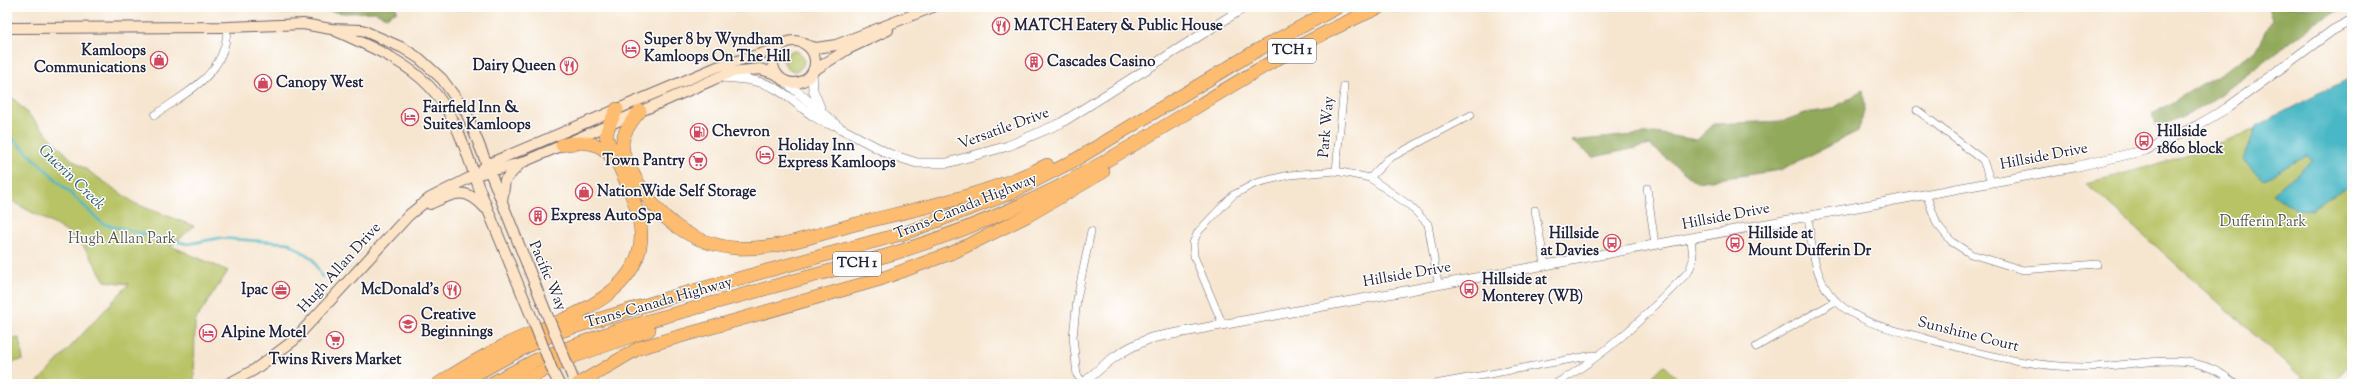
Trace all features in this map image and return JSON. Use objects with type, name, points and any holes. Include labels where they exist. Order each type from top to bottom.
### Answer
[{"type":"highway","name":"Trans-Canada Highway","points":[[457,384],[533,343],[561,331],[675,296],[905,233],[1011,193],[1075,160],[1254,52],[1338,7]]},
{"type":"highway","name":"Trans-Canada Highway","points":[[490,384],[540,358],[584,341],[697,307],[892,254],[942,238],[1060,186],[1338,25],[1380,7]]},
{"type":"highway","points":[[438,384],[508,344],[592,305],[613,290],[628,276],[639,251],[640,226],[636,209],[606,136],[609,125],[617,109]]},
{"type":"highway","points":[[640,111],[623,133],[622,150],[634,176],[652,205],[661,216],[681,230],[704,241],[734,248],[760,247],[795,240],[983,191],[1035,171],[1071,152],[1109,139]]},
{"type":"highway","points":[[578,384],[639,348],[880,279],[954,252],[1001,230],[1064,196],[1103,172],[1155,132]]},
{"type":"highway","points":[[562,145],[582,142],[597,144],[609,153],[617,165]]},
{"type":"highway","points":[[516,384],[572,357],[655,328],[697,307]]},
{"type":"highway","points":[[598,384],[601,375],[613,362]]},
{"type":"main road","points":[[904,19],[890,30],[848,50],[813,72],[805,80],[799,83],[787,83],[776,74],[772,61],[778,49],[788,42],[800,42],[816,48],[836,45],[932,7]]},
{"type":"main road","name":"Pacific Way","points":[[7,28],[227,27],[303,24],[362,30],[403,48],[431,68],[456,97],[474,128],[502,205],[575,384]]},
{"type":"main road","name":"Pacific Way","points":[[331,28],[395,60],[420,77],[445,105],[461,135],[489,212],[559,384]]},
{"type":"main road","points":[[806,45],[815,60],[813,72]]},
{"type":"main road","points":[[395,60],[403,48]]},
{"type":"main road","name":"Hugh Allan Drive","points":[[228,384],[254,370],[293,341],[409,214],[442,191],[617,109],[717,67],[778,49]]},
{"type":"main road","name":"Hugh Allan Drive","points":[[489,168],[521,163],[731,72],[760,69],[776,74]]},
{"type":"main road","points":[[502,205],[505,180],[521,163]]},
{"type":"main road","points":[[409,214],[454,193],[461,193],[474,198],[489,212]]},
{"type":"street","name":"Versatile Drive","points":[[787,83],[840,128],[889,154],[904,160],[933,164],[960,161],[1014,143],[1061,123],[1245,7]]},
{"type":"street","name":"Hillside Drive","points":[[1084,384],[1104,364],[1127,347],[1151,338],[1222,323],[2074,167],[2146,150],[2198,125],[2227,108],[2333,30],[2352,20]]},
{"type":"street","points":[[155,115],[212,71],[221,60],[227,42],[227,27]]},
{"type":"street","name":"Versatile Drive","points":[[813,72],[813,90],[824,115]]},
{"type":"street","points":[[719,78],[752,80],[774,88],[819,121],[840,128]]},
{"type":"street","name":"Park Way","points":[[1336,171],[1344,86]]},
{"type":"street","points":[[1917,110],[1983,160],[1991,182]]},
{"type":"street","points":[[1370,178],[1388,159],[1471,115]]},
{"type":"street","points":[[1222,323],[1194,256],[1193,243],[1198,232],[1233,195],[1256,183],[1289,175],[1336,171],[1370,178],[1409,205],[1428,224],[1438,283]]},
{"type":"street","points":[[1647,188],[1654,244]]},
{"type":"street","points":[[1926,194],[1937,224],[1952,242],[1971,254],[2023,270],[2098,264]]},
{"type":"street","points":[[1535,210],[1545,264]]},
{"type":"street","name":"Sunshine Court","points":[[1808,216],[1816,265],[1821,280],[1836,301],[1865,321],[1988,356],[2047,365],[2090,367],[2180,360],[2208,366],[2235,384]]},
{"type":"street","points":[[1084,384],[1077,375],[1073,337],[1076,298],[1091,232]]},
{"type":"street","points":[[1554,384],[1574,373],[1596,355],[1620,340],[1689,271],[1693,260],[1691,238]]},
{"type":"street","points":[[1756,347],[1836,301]]},
{"type":"street","points":[[1435,384],[1596,355]]},
{"type":"green space","points":[[304,7],[396,7],[397,11],[386,17],[375,12],[343,13]]},
{"type":"green space","points":[[2268,7],[2345,7],[2317,22],[2208,104],[2157,128],[2153,114],[2256,51],[2272,20]]},
{"type":"green space","points":[[790,51],[798,51],[804,57],[804,65],[798,71],[790,71],[784,65],[784,57]]},
{"type":"green space","name":"Dufferin Park","points":[[2352,82],[2352,362],[2331,384],[2309,384],[2086,183],[2210,147],[2277,120]]},
{"type":"green space","points":[[1863,90],[1865,108],[1858,131],[1781,170],[1696,182],[1650,145],[1594,157],[1571,141],[1654,133],[1697,140],[1714,124],[1783,121],[1805,113],[1832,109]]},
{"type":"green space","name":"Hugh Allan Park","points":[[7,92],[71,159],[136,204],[194,226],[171,246],[228,271],[195,321],[194,384],[36,384],[129,284],[105,281],[86,250],[75,239],[57,226],[9,199],[10,195],[7,191]]},
{"type":"green space","points":[[19,338],[23,360],[7,363],[7,340]]},
{"type":"green space","points":[[1664,365],[1683,384],[1645,384]]},
{"type":"water","points":[[2352,77],[2352,184],[2311,209],[2297,211],[2273,193],[2311,162],[2307,155],[2263,180],[2244,160],[2256,126]]},
{"type":"waterway","name":"Guerin Creek","points":[[7,133],[103,224],[188,244],[219,238],[289,243],[313,259],[322,277]]},
{"type":"place","name":"MATCH Eatery & Public House","points":[[1001,26]]},
{"type":"place","name":"Super 8 by Wyndham Kamloops On The Hill","points":[[631,49]]},
{"type":"place","name":"Kamloops Communications","points":[[159,60]]},
{"type":"place","name":"Cascades Casino","points":[[1034,62]]},
{"type":"place","name":"Dairy Queen","points":[[569,66]]},
{"type":"place","name":"Canopy West","points":[[263,83]]},
{"type":"place","name":"Fairfield Inn & Suites Kamloops","points":[[410,117]]},
{"type":"place","name":"Chevron","points":[[699,132]]},
{"type":"place","name":"Hillside 1860 block","points":[[2144,141]]},
{"type":"place","name":"Holiday Inn Express Kamloops","points":[[765,155]]},
{"type":"place","name":"Town Pantry","points":[[698,161]]},
{"type":"place","name":"NationWide Self Storage","points":[[584,192]]},
{"type":"place","name":"Express AutoSpa","points":[[538,216]]},
{"type":"place","name":"Hillside at Davies","points":[[1612,243]]},
{"type":"place","name":"Hillside at Mount Dufferin Dr","points":[[1735,243]]},
{"type":"place","name":"Hillside at Monterey (WB)","points":[[1469,289]]},
{"type":"place","name":"Ipac","points":[[281,290]]},
{"type":"place","name":"McDonald's","points":[[452,290]]},
{"type":"place","name":"Creative Beginnings","points":[[408,324]]},
{"type":"place","name":"Alpine Motel","points":[[208,333]]},
{"type":"place","name":"Twins Rivers Market","points":[[335,340]]}]
